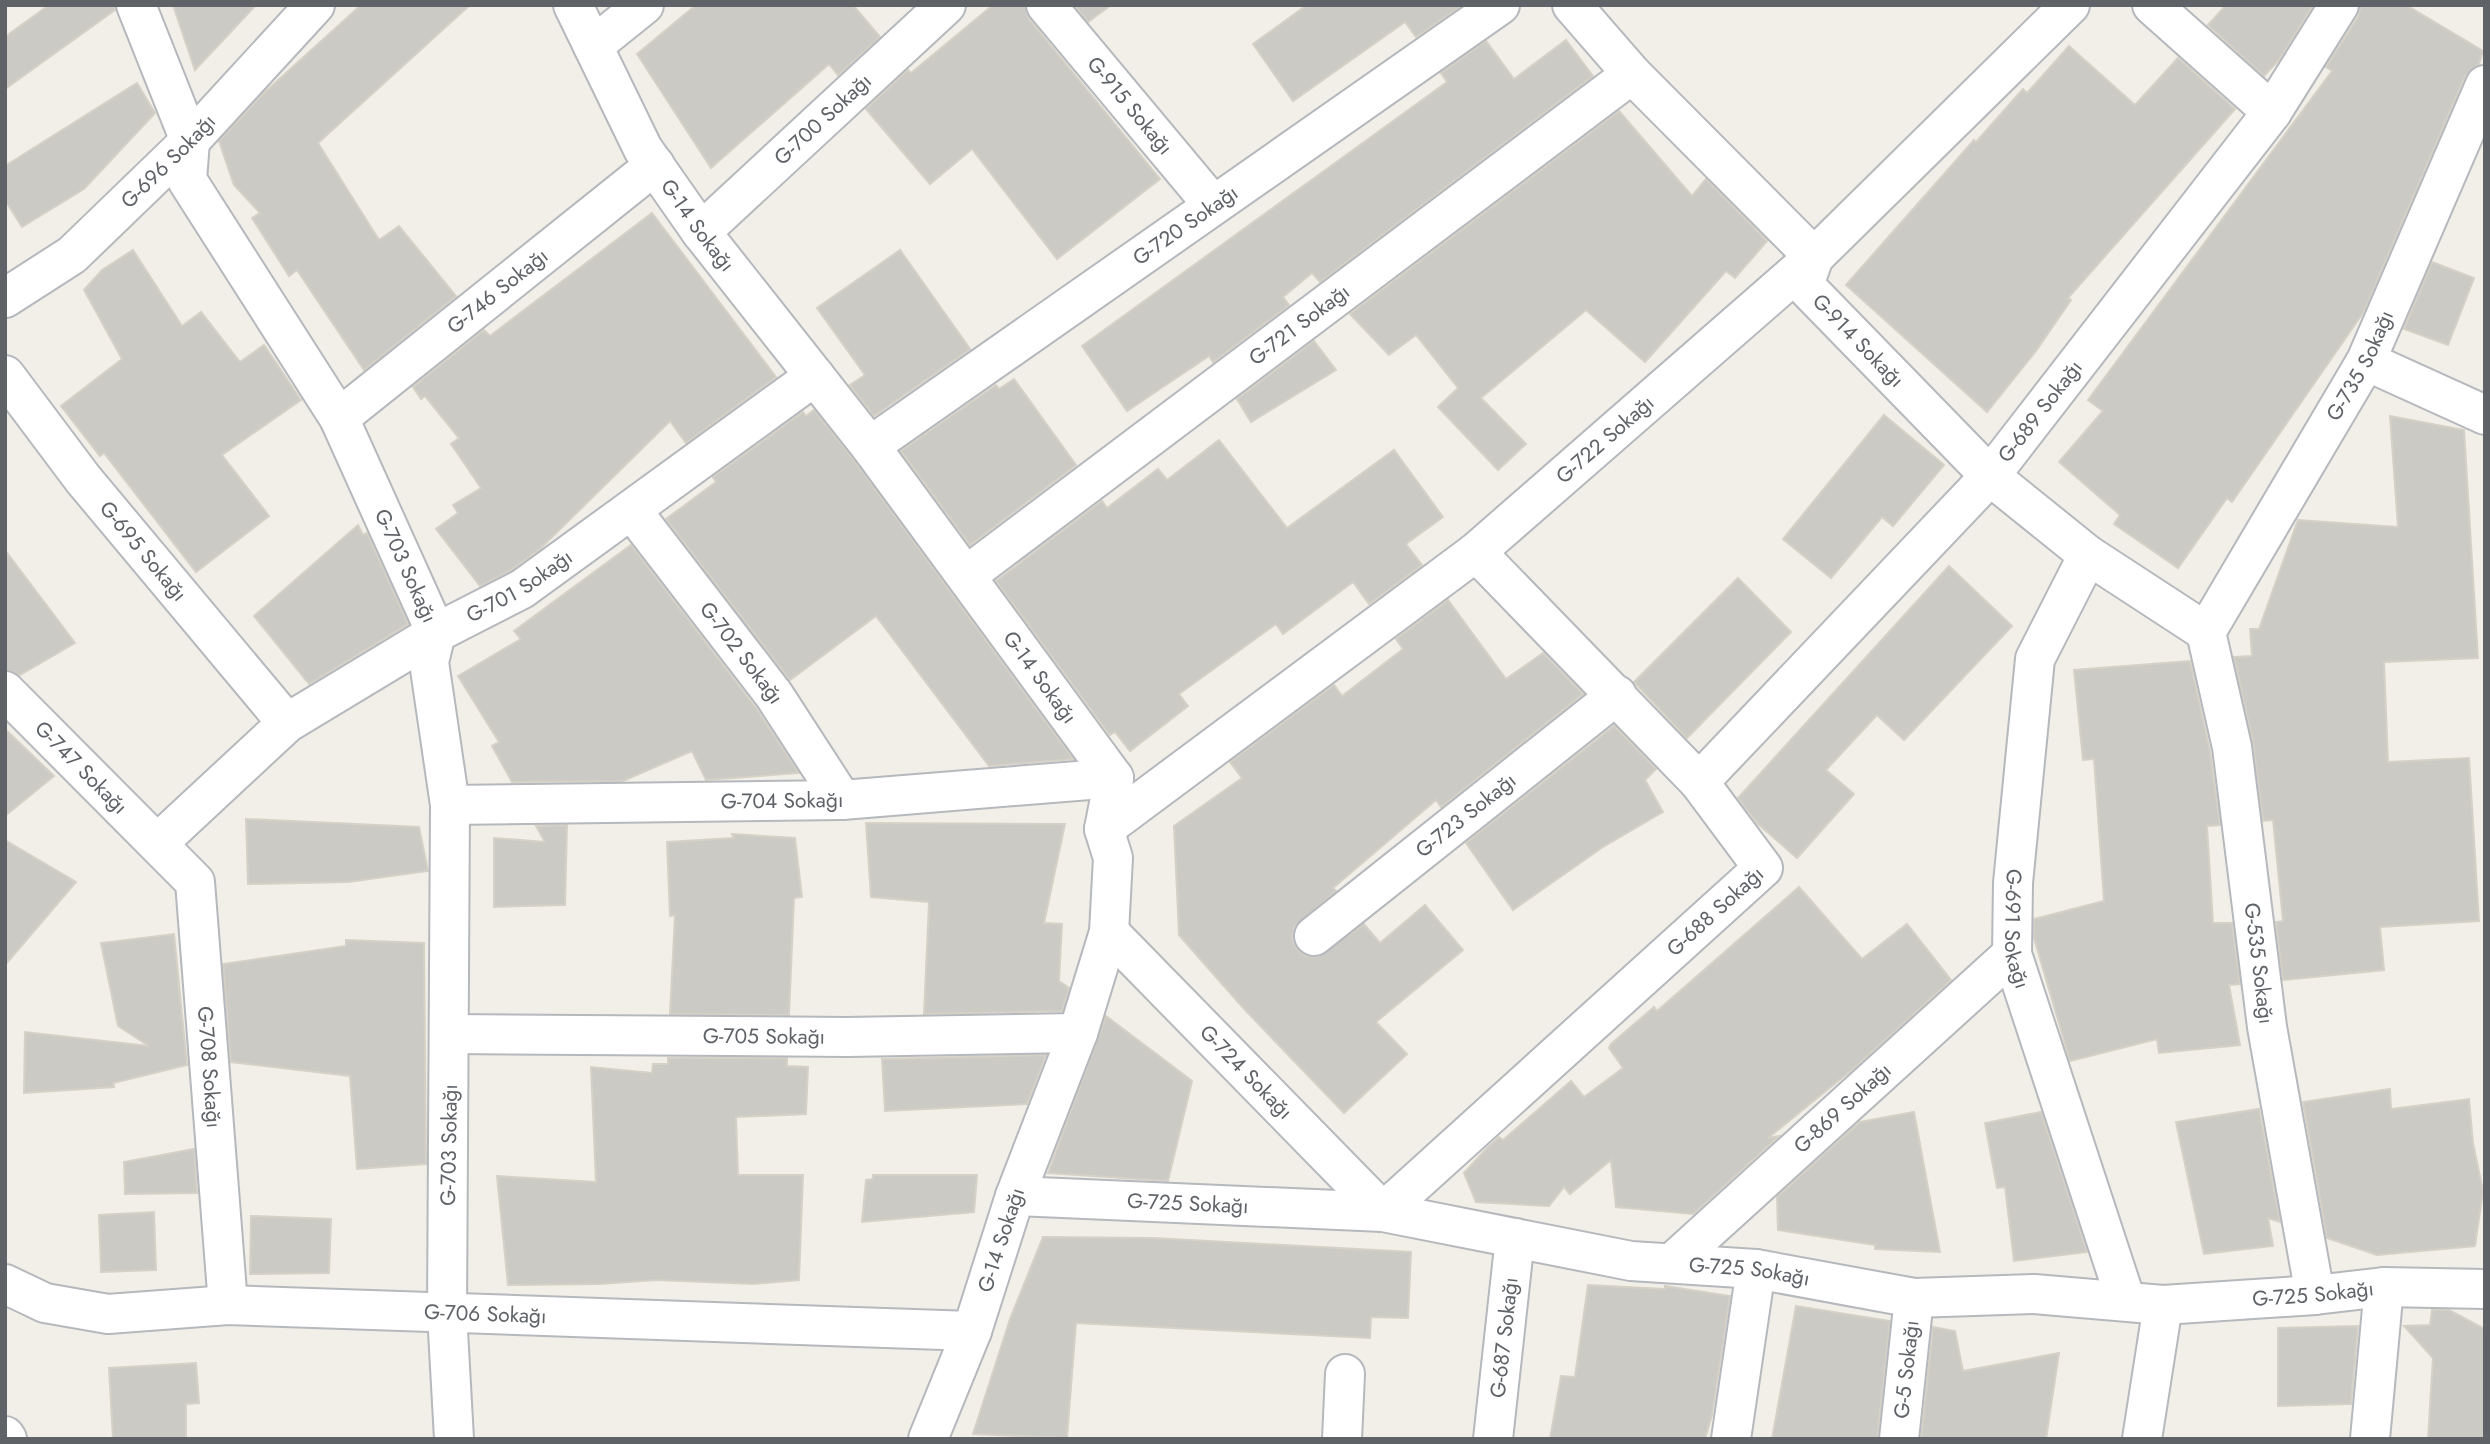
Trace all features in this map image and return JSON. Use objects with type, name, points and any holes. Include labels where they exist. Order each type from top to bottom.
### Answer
[{"type":"street","name":"G-703 Sokağı","points":[[136,5],[190,141],[187,180],[339,418],[436,634],[429,662],[450,805],[451,1034],[447,1313],[454,1439]]},
{"type":"street","name":"G-696 Sokağı","points":[[5,298],[72,254],[190,141],[315,5]]},
{"type":"street","name":"G-14 Sokağı","points":[[573,5],[643,149],[701,232],[870,446],[1114,778],[1104,829],[1113,858],[1109,932],[1078,1033],[1015,1196],[972,1331],[928,1439]]},
{"type":"street","points":[[593,46],[643,5]]},
{"type":"street","name":"G-700 Sokağı","points":[[701,232],[946,5]]},
{"type":"street","name":"G-915 Sokağı","points":[[1046,5],[1213,205]]},
{"type":"street","name":"G-720 Sokağı","points":[[870,446],[1500,5]]},
{"type":"street","points":[[1572,5],[1632,74],[1814,257]]},
{"type":"street","name":"G-722 Sokağı","points":[[1104,829],[1476,552],[1814,257],[2070,5]]},
{"type":"street","points":[[2152,5],[2272,112]]},
{"type":"street","name":"G-689 Sokağı","points":[[1699,782],[1990,476],[2272,112],[2339,5]]},
{"type":"street","name":"G-721 Sokağı","points":[[967,575],[1632,74]]},
{"type":"street","name":"G-735 Sokağı","points":[[2206,632],[2366,361],[2485,85]]},
{"type":"street","name":"G-746 Sokağı","points":[[339,418],[655,165]]},
{"type":"street","name":"G-914 Sokağı","points":[[1814,257],[1804,285],[1990,476],[2088,555],[2206,632]]},
{"type":"street","points":[[2366,361],[2485,415]]},
{"type":"street","name":"G-695 Sokağı","points":[[5,375],[82,479],[286,723]]},
{"type":"street","name":"G-701 Sokağı","points":[[158,843],[286,723],[436,634],[522,589],[633,512],[815,376]]},
{"type":"street","name":"G-702 Sokağı","points":[[633,512],[774,695],[842,800]]},
{"type":"street","name":"G-688 Sokağı","points":[[1383,1212],[1763,867],[1699,782],[1618,695],[1476,552]]},
{"type":"street","name":"G-691 Sokağı","points":[[2088,555],[2035,659],[2013,883],[2011,954],[2126,1301]]},
{"type":"street","name":"G-535 Sokağı","points":[[2206,632],[2232,747],[2267,1027],[2315,1296]]},
{"type":"street","name":"G-747 Sokağı","points":[[5,691],[158,843]]},
{"type":"street","name":"G-723 Sokağı","points":[[1314,936],[1618,695]]},
{"type":"street","name":"G-704 Sokağı","points":[[450,805],[842,800],[1114,778]]},
{"type":"street","name":"G-708 Sokağı","points":[[158,843],[195,882],[228,1305]]},
{"type":"street","name":"G-724 Sokağı","points":[[1109,932],[1383,1212]]},
{"type":"street","name":"G-869 Sokağı","points":[[1673,1262],[2011,954]]},
{"type":"street","name":"G-705 Sokağı","points":[[451,1034],[847,1037],[1078,1033]]},
{"type":"street","name":"G-725 Sokağı","points":[[1015,1196],[1383,1212],[1631,1261],[1756,1269],[1914,1298],[2034,1294],[2163,1305],[2315,1296],[2384,1287],[2485,1289]]},
{"type":"street","name":"G-687 Sokağı","points":[[1493,1439],[1515,1238]]},
{"type":"street","points":[[1731,1439],[1756,1269]]},
{"type":"street","name":"G-706 Sokağı","points":[[5,1284],[45,1303],[108,1314],[228,1305],[972,1331]]},
{"type":"street","points":[[2370,1439],[2384,1287]]},
{"type":"street","name":"G-5 Sokağı","points":[[1899,1439],[1914,1298]]},
{"type":"street","points":[[2143,1439],[2163,1305]]},
{"type":"street","points":[[1342,1439],[1345,1374]]},
{"type":"building","points":[[49,5],[115,5],[115,10],[5,89],[5,37]]},
{"type":"building","points":[[173,5],[256,5],[195,70]]},
{"type":"building","points":[[361,5],[470,5],[318,143],[379,240],[399,226],[456,296],[364,370],[297,270],[289,276],[252,218],[260,213],[234,185],[219,141],[265,92]]},
{"type":"building","points":[[696,5],[853,5],[880,37],[838,75],[829,64],[711,168],[637,54]]},
{"type":"building","points":[[993,5],[1025,5],[1029,19],[1160,179],[1057,259],[972,149],[930,184],[866,109],[908,70],[911,73]]},
{"type":"building","points":[[1075,5],[1111,5],[1088,22]]},
{"type":"building","points":[[1307,5],[1461,6],[1416,37],[1405,22],[1293,101],[1253,44]]},
{"type":"building","points":[[2226,5],[2313,5],[2279,60],[2264,76],[2208,25]]},
{"type":"building","points":[[2361,5],[2406,5],[2483,51],[2479,64],[2465,76],[2363,313],[2232,502],[2227,498],[2178,568],[2114,524],[2120,515],[2059,462],[2103,411],[2088,400],[2332,71],[2326,67],[2358,17]]},
{"type":"building","points":[[1566,40],[1593,76],[1320,282],[1312,273],[1283,297],[1289,305],[1213,362],[1209,356],[1127,411],[1082,346],[1447,82],[1441,73],[1486,41],[1514,79]]},
{"type":"building","points":[[2069,46],[2135,105],[2178,58],[2235,109],[2068,298],[2071,300],[2036,351],[1987,412],[1846,285],[1974,140],[1976,142],[2023,89],[2027,93]]},
{"type":"building","points":[[137,83],[155,113],[84,189],[22,227],[5,200],[5,166]]},
{"type":"building","points":[[1619,111],[1692,196],[1706,179],[1767,241],[1735,278],[1726,271],[1645,362],[1586,310],[1481,398],[1526,444],[1498,470],[1438,407],[1458,388],[1416,335],[1389,355],[1350,314]]},
{"type":"building","points":[[652,213],[776,377],[686,443],[670,421],[541,548],[511,570],[480,586],[436,529],[458,513],[453,505],[481,488],[451,444],[459,438],[425,396],[421,399],[413,387],[484,330],[490,336]]},
{"type":"building","points":[[133,250],[182,326],[201,312],[240,362],[264,345],[301,400],[222,455],[269,516],[196,572],[104,453],[100,456],[61,406],[122,359],[84,290],[102,270]]},
{"type":"building","points":[[900,250],[970,349],[874,416],[850,385],[865,375],[817,308]]},
{"type":"building","points":[[2432,262],[2474,278],[2448,345],[2404,329]]},
{"type":"building","points":[[1314,341],[1336,370],[1251,422],[1237,399]]},
{"type":"building","points":[[1014,379],[1076,465],[970,545],[901,451],[996,385],[999,389]]},
{"type":"building","points":[[814,410],[853,459],[1073,759],[989,766],[876,616],[790,680],[666,519],[716,482],[713,477],[803,412],[806,416]]},
{"type":"building","points":[[1884,415],[1944,465],[1893,526],[1882,517],[1831,578],[1783,539]]},
{"type":"building","points":[[2390,416],[2464,430],[2478,658],[2384,662],[2388,762],[2469,758],[2479,921],[2380,927],[2384,970],[2283,980],[2276,922],[2283,921],[2273,820],[2263,821],[2253,742],[2234,657],[2252,656],[2250,629],[2259,629],[2298,520],[2398,527]]},
{"type":"building","points":[[1219,440],[1287,528],[1394,450],[1443,517],[1406,544],[1422,565],[1369,604],[1353,582],[1283,634],[1276,624],[1179,694],[1188,706],[1130,751],[1115,732],[1110,735],[996,581],[1102,501],[1107,508],[1158,469],[1167,480]]},
{"type":"building","points":[[358,525],[363,535],[367,533],[408,624],[309,684],[254,616]]},
{"type":"building","points":[[631,545],[756,708],[799,773],[706,780],[692,751],[623,781],[512,782],[492,746],[499,742],[458,676],[521,639],[514,631]]},
{"type":"building","points":[[5,550],[75,643],[20,675],[5,670]]},
{"type":"building","points":[[1949,566],[2012,626],[1904,740],[1877,715],[1826,770],[1854,794],[1797,858],[1758,824],[1738,798]]},
{"type":"building","points":[[1738,578],[1791,632],[1687,738],[1634,682]]},
{"type":"building","points":[[1448,600],[1506,679],[1543,653],[1583,694],[1441,807],[1436,800],[1333,888],[1336,891],[1294,927],[1292,939],[1297,949],[1305,956],[1318,957],[1364,924],[1380,943],[1425,905],[1463,950],[1376,1022],[1407,1054],[1344,1113],[1245,1010],[1179,935],[1174,826],[1242,778],[1230,762],[1334,685],[1342,696],[1403,649],[1396,639]]},
{"type":"building","points":[[2190,661],[2210,751],[2220,825],[2207,826],[2213,923],[2232,923],[2240,984],[2229,985],[2240,1045],[2159,1053],[2157,1039],[2070,1061],[2034,938],[2034,919],[2104,901],[2094,759],[2083,760],[2074,670]]},
{"type":"building","points":[[1614,726],[1656,769],[1645,780],[1663,812],[1603,847],[1513,910],[1466,843]]},
{"type":"building","points":[[5,729],[54,776],[5,816]]},
{"type":"building","points":[[246,819],[419,827],[428,871],[348,882],[248,884]]},
{"type":"building","points":[[866,823],[1065,824],[1044,923],[1062,924],[1059,981],[1069,988],[1062,1011],[924,1014],[929,902],[871,897]]},
{"type":"building","points":[[567,825],[565,905],[494,907],[494,838],[545,842],[536,826]]},
{"type":"building","points":[[732,834],[795,838],[802,897],[794,898],[789,1015],[670,1014],[675,915],[670,916],[667,842],[734,838]]},
{"type":"building","points":[[5,840],[76,882],[5,965]]},
{"type":"building","points":[[1799,887],[1862,959],[1907,924],[1951,980],[1853,1069],[1768,1138],[1779,1136],[1693,1214],[1616,1207],[1611,1160],[1570,1194],[1564,1187],[1549,1206],[1476,1202],[1464,1173],[1486,1149],[1499,1137],[1503,1140],[1571,1081],[1584,1097],[1623,1068],[1609,1048],[1611,1044],[1654,1007],[1657,1011]]},
{"type":"building","points":[[174,934],[187,1065],[113,1083],[114,1087],[24,1093],[25,1032],[149,1046],[118,1026],[101,943]]},
{"type":"building","points":[[346,940],[424,943],[426,1164],[357,1169],[350,1076],[231,1062],[223,964],[346,946]]},
{"type":"building","points":[[1106,1016],[1192,1081],[1168,1181],[1048,1173]]},
{"type":"building","points":[[1046,1055],[1027,1104],[885,1111],[882,1059]]},
{"type":"building","points":[[668,1058],[787,1058],[787,1066],[808,1067],[806,1114],[736,1117],[738,1175],[803,1175],[799,1280],[754,1284],[656,1280],[508,1285],[497,1176],[596,1182],[591,1067],[652,1073],[653,1064],[668,1064]]},
{"type":"building","points":[[2390,1089],[2391,1109],[2469,1099],[2473,1143],[2483,1191],[2475,1246],[2377,1255],[2327,1238],[2303,1102]]},
{"type":"building","points":[[2259,1109],[2280,1222],[2268,1218],[2273,1246],[2204,1254],[2176,1122]]},
{"type":"building","points":[[1914,1112],[1940,1252],[1875,1249],[1875,1245],[1778,1230],[1777,1197],[1860,1122]]},
{"type":"building","points":[[2041,1112],[2087,1252],[2014,1261],[2005,1187],[1997,1188],[1985,1123]]},
{"type":"building","points":[[194,1149],[197,1193],[125,1194],[124,1162]]},
{"type":"building","points":[[873,1175],[977,1175],[974,1212],[862,1222],[866,1180],[873,1179]]},
{"type":"building","points":[[154,1212],[156,1270],[101,1272],[99,1215]]},
{"type":"building","points":[[251,1216],[331,1219],[329,1273],[250,1274]]},
{"type":"building","points":[[1043,1237],[1154,1238],[1411,1252],[1408,1318],[1371,1317],[1370,1338],[1076,1323],[1067,1438],[973,1434],[1010,1319]]},
{"type":"building","points":[[1588,1285],[1665,1289],[1665,1286],[1730,1296],[1712,1415],[1705,1439],[1550,1439],[1561,1376],[1575,1377]]},
{"type":"building","points":[[1796,1306],[1890,1321],[1877,1439],[1772,1439]]},
{"type":"building","points":[[2432,1310],[2449,1310],[2485,1329],[2485,1439],[2428,1439],[2433,1358],[2404,1326],[2430,1325]]},
{"type":"building","points":[[2358,1326],[2351,1404],[2278,1406],[2278,1328]]},
{"type":"building","points":[[1933,1327],[1955,1331],[1963,1371],[2059,1353],[2046,1439],[1921,1439]]},
{"type":"building","points":[[196,1363],[199,1403],[186,1404],[186,1439],[113,1439],[109,1368]]}]
